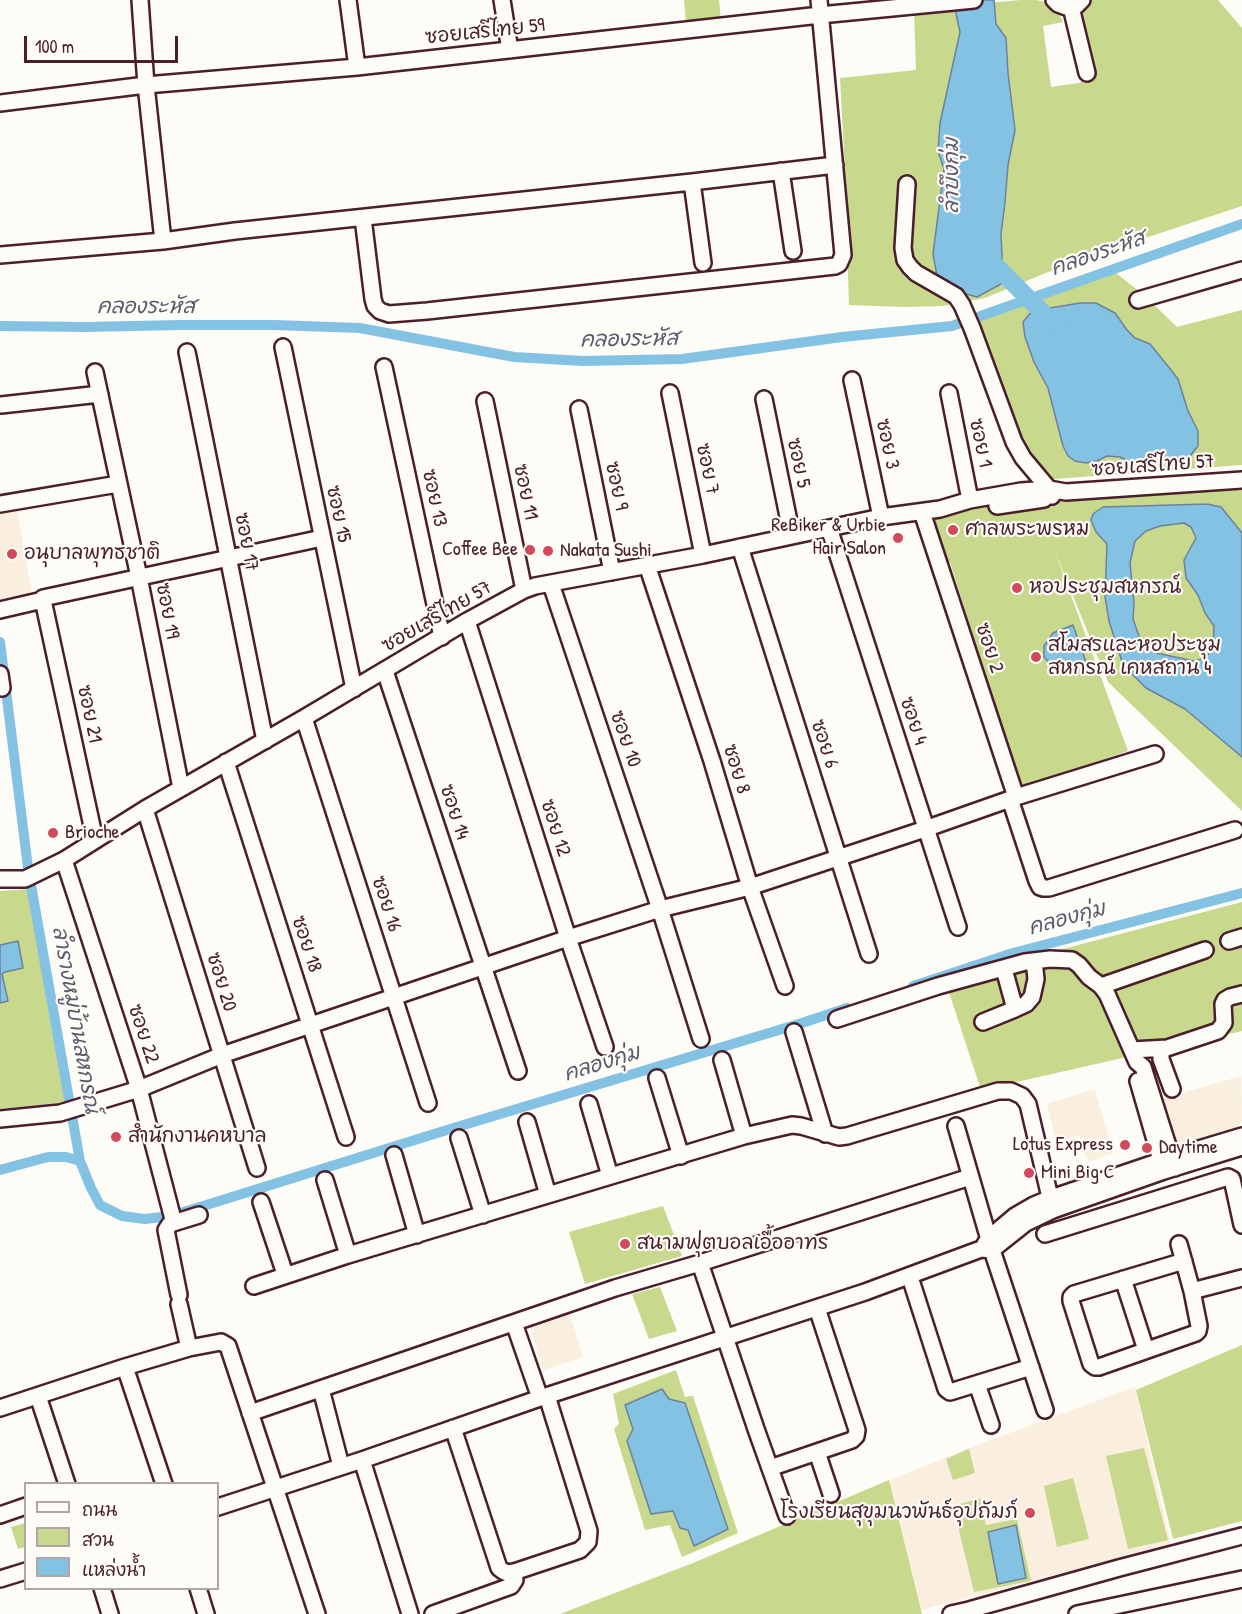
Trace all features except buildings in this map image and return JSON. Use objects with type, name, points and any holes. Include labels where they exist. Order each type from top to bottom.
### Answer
[{"type":"street","points":[[140,0],[146,85],[163,241]]},
{"type":"street","points":[[348,0],[357,67]]},
{"type":"street","points":[[502,0],[510,51]]},
{"type":"street","name":"ซอยเสรีไทย 59","points":[[0,103],[146,85],[510,51],[820,8],[974,0]]},
{"type":"street","points":[[1054,0],[1062,6],[1077,4],[1087,73]]},
{"type":"street","points":[[363,218],[373,299],[380,311],[389,314],[835,266],[839,264],[843,255],[820,8]]},
{"type":"street","points":[[0,255],[163,241],[216,233],[835,165]]},
{"type":"street","points":[[781,171],[793,251]]},
{"type":"street","points":[[692,182],[703,263]]},
{"type":"street","points":[[907,184],[903,248],[905,260],[916,273],[956,296],[962,305],[1014,442],[1023,458],[1056,493]]},
{"type":"street","points":[[1138,300],[1242,270]]},
{"type":"street","name":"ซอย 15","points":[[283,346],[354,689]]},
{"type":"street","name":"ซอย 17","points":[[187,352],[265,741]]},
{"type":"street","name":"ซอย 13","points":[[384,367],[442,637]]},
{"type":"street","name":"ซอย 19","points":[[95,372],[181,788]]},
{"type":"street","name":"ซอย 3","points":[[852,380],[881,517]]},
{"type":"street","name":"ซอย 7","points":[[670,393],[703,555]]},
{"type":"street","name":"ซอย 1","points":[[949,393],[970,500]]},
{"type":"street","points":[[1,405],[100,394]]},
{"type":"street","name":"ซอย 5","points":[[764,399],[792,536]]},
{"type":"street","name":"ซอย 11","points":[[485,401],[524,590]]},
{"type":"street","name":"ซอย 9","points":[[579,410],[612,572]]},
{"type":"street","name":"ซอยเสรีไทย 57","points":[[940,509],[970,510],[1056,493],[1242,480]]},
{"type":"street","points":[[0,504],[118,484]]},
{"type":"street","name":"ซอยเสรีไทย 57","points":[[0,879],[25,879],[64,860],[144,809],[524,590],[881,517],[922,513],[970,500],[1021,491],[1056,493]]},
{"type":"street","name":"ซอย 2","points":[[922,513],[1040,887],[1060,885],[1235,830]]},
{"type":"street","name":"ซอย 4","points":[[829,528],[958,927]]},
{"type":"street","points":[[2,610],[322,538]]},
{"type":"street","name":"ซอย 6","points":[[740,547],[869,954]]},
{"type":"street","name":"ซอย 8","points":[[646,565],[712,761],[750,886],[785,986]]},
{"type":"street","name":"ซอย 10","points":[[550,584],[660,909],[701,1039]]},
{"type":"street","name":"ซอย 21","points":[[44,599],[95,840]]},
{"type":"street","name":"ซอย 12","points":[[467,621],[605,1047]]},
{"type":"street","name":"ซอย 14","points":[[385,671],[518,1071]]},
{"type":"street","name":"ซอย 16","points":[[304,718],[428,1103]]},
{"type":"street","points":[[0,1119],[60,1113],[78,1108],[138,1089],[222,1055],[568,938],[660,909],[750,886],[1013,798],[1155,754]]},
{"type":"street","name":"ซอย 18","points":[[226,762],[346,1137]]},
{"type":"street","name":"ซอย 20","points":[[144,809],[256,1168]]},
{"type":"street","name":"ซอย 22","points":[[64,860],[138,1089],[173,1218]]},
{"type":"street","points":[[1101,986],[1205,950]]},
{"type":"street","points":[[837,1019],[938,986],[1034,961],[1072,960],[1107,994],[1135,1056],[1143,1067],[1152,1109],[1176,1193]]},
{"type":"street","points":[[983,1022],[1026,1004],[1032,998],[1036,979],[1034,961]]},
{"type":"street","points":[[1004,969],[1015,1009]]},
{"type":"street","points":[[1135,1056],[1218,1031],[1224,1023],[1223,1004],[1225,1000],[1242,994]]},
{"type":"street","points":[[794,1032],[825,1134]]},
{"type":"street","points":[[1161,1048],[1161,1059],[1172,1089]]},
{"type":"street","points":[[722,1060],[744,1136]]},
{"type":"street","points":[[657,1078],[681,1156]]},
{"type":"street","points":[[254,1286],[285,1274],[744,1136],[792,1125],[838,1137],[847,1136],[998,1091],[1011,1091],[1022,1096],[1028,1104],[1052,1204]]},
{"type":"street","points":[[589,1104],[610,1176]]},
{"type":"street","points":[[527,1122],[548,1195]]},
{"type":"street","points":[[956,1126],[988,1246],[1045,1410]]},
{"type":"street","points":[[219,1508],[543,1397],[910,1276],[988,1246],[1052,1204],[1168,1165],[1242,1136]]},
{"type":"street","points":[[459,1138],[483,1215]]},
{"type":"street","points":[[1168,1165],[1242,1147]]},
{"type":"street","points":[[394,1155],[417,1235]]},
{"type":"street","points":[[250,1413],[615,1288],[970,1177]]},
{"type":"street","points":[[1045,1234],[1228,1177],[1232,1179],[1242,1225]]},
{"type":"street","points":[[325,1180],[348,1255]]},
{"type":"street","points":[[261,1202],[285,1274]]},
{"type":"street","points":[[189,1348],[166,1230],[173,1218],[199,1215]]},
{"type":"street","points":[[1179,1244],[1184,1261],[1192,1291],[1198,1330],[1196,1333],[1095,1367],[1089,1360],[1071,1297],[1074,1294],[1184,1261]]},
{"type":"street","points":[[700,1263],[787,1516]]},
{"type":"street","points":[[910,1276],[946,1389],[950,1392],[1031,1367]]},
{"type":"street","points":[[1192,1291],[1242,1278]]},
{"type":"street","points":[[1122,1279],[1146,1350]]},
{"type":"street","points":[[770,1468],[852,1440],[856,1436],[857,1430],[817,1308]]},
{"type":"street","points":[[453,1428],[499,1568],[502,1571],[514,1572],[580,1550],[588,1542],[589,1531],[543,1397],[514,1323]]},
{"type":"street","points":[[0,1408],[189,1348],[221,1342],[228,1346],[317,1614]]},
{"type":"street","points":[[125,1367],[163,1482]]},
{"type":"street","points":[[977,1384],[991,1425]]},
{"type":"street","points":[[321,1389],[341,1466]]},
{"type":"street","points":[[38,1396],[66,1482]]},
{"type":"street","points":[[817,1452],[831,1494]]},
{"type":"street","points":[[362,1460],[410,1614]]},
{"type":"street","points":[[0,1515],[24,1507]]},
{"type":"street","points":[[951,1614],[1242,1536]]},
{"type":"street","points":[[0,1579],[24,1572]]},
{"type":"street","points":[[433,1614],[511,1586],[515,1580],[514,1572]]},
{"type":"street","points":[[1077,1614],[1242,1579]]},
{"type":"street","points":[[103,1590],[110,1614]]},
{"type":"street","points":[[199,1590],[206,1614]]},
{"type":"shaded area","name":"อนุบาลพุทธชาติ","points":[[16,504],[33,599],[0,606],[0,508]]},
{"type":"shaded area","points":[[1241,1076],[1242,1120],[1236,1129],[1175,1145],[1162,1099]]},
{"type":"shaded area","points":[[1095,1089],[1113,1153],[1088,1162],[1079,1135],[1056,1142],[1047,1104]]},
{"type":"shaded area","points":[[567,1307],[583,1357],[543,1370],[528,1320]]},
{"type":"shaded area","name":"โรงเรียนสุขุมนวพันธ์อุปถัมภ์","points":[[1135,1387],[1171,1545],[921,1610],[889,1480]]},
{"type":"green space","points":[[684,0],[719,0],[721,20],[686,24]]},
{"type":"green space","points":[[1021,0],[1045,2],[1058,12],[1063,22],[1043,26],[1051,87],[1079,83],[1088,78],[1093,71],[1081,14],[1091,0],[1218,0],[1242,28],[1242,206],[1070,263],[985,298],[943,306],[849,305],[840,78],[916,70],[914,9]]},
{"type":"green space","points":[[1116,273],[1146,297],[1177,327],[1242,310],[1242,465],[1028,481],[964,326]]},
{"type":"green space","points":[[1242,476],[1242,811],[1108,682],[1054,549],[1128,751],[1021,788],[950,562],[945,563],[931,519],[996,503]]},
{"type":"green space","points":[[29,889],[65,1101],[0,1109],[0,891]]},
{"type":"green space","points":[[1242,902],[1242,1031],[981,1090],[945,980]]},
{"type":"green space","name":"สนามฟุตบอลเอื้ออาทร","points":[[663,1206],[682,1256],[585,1284],[569,1232]]},
{"type":"green space","points":[[660,1287],[677,1331],[649,1339],[632,1294]]},
{"type":"green space","points":[[1242,1345],[1242,1521],[1173,1539],[1136,1390]]},
{"type":"green space","points":[[676,1370],[685,1397],[693,1396],[738,1533],[682,1557],[670,1525],[645,1530],[614,1429],[619,1424],[613,1394]]},
{"type":"green space","points":[[1144,1448],[1168,1540],[1128,1549],[1106,1456]]},
{"type":"green space","points":[[969,1449],[975,1473],[953,1480],[946,1459]]},
{"type":"green space","points":[[1073,1478],[1089,1539],[1057,1547],[1044,1486]]},
{"type":"green space","points":[[889,1480],[922,1614],[560,1614],[693,1563]]},
{"type":"green space","points":[[980,1498],[986,1525],[1017,1519],[1031,1581],[974,1592],[953,1506]]},
{"type":"green space","points":[[24,1523],[24,1547],[18,1549],[11,1527]]},
{"type":"water","points":[[953,0],[994,0],[996,24],[1006,38],[1015,130],[1008,165],[1001,234],[1001,284],[977,297],[955,291],[937,276],[933,254],[944,169],[938,151],[940,123],[960,32]]},
{"type":"water","points":[[1080,303],[1096,303],[1115,313],[1135,338],[1150,344],[1178,379],[1188,411],[1198,431],[1198,446],[1190,456],[1172,460],[1130,462],[1120,457],[1107,456],[1086,463],[1075,461],[1068,456],[1063,446],[1048,388],[1034,362],[1025,337],[1023,322],[1032,311]]},
{"type":"water","points":[[1207,504],[1221,507],[1242,533],[1242,757],[1185,709],[1146,688],[1123,665],[1109,621],[1105,596],[1107,544],[1096,532],[1091,520],[1093,514],[1103,507]],"holes":[[[1184,523],[1191,527],[1196,538],[1184,560],[1186,578],[1214,626],[1213,650],[1203,659],[1194,661],[1156,653],[1140,639],[1133,619],[1134,603],[1130,563],[1135,541],[1146,531],[1160,526]]]},
{"type":"water","points":[[1073,625],[1086,662],[1064,670],[1050,664],[1044,657],[1044,646],[1053,633]]},
{"type":"water","points":[[18,941],[23,968],[2,974],[8,1001],[0,1003],[0,945]]},
{"type":"water","points":[[662,1389],[669,1399],[685,1403],[728,1529],[694,1546],[688,1530],[680,1528],[673,1511],[651,1514],[627,1441],[633,1429],[625,1405]]},
{"type":"water","points":[[1016,1525],[1026,1578],[998,1584],[988,1532]]},
{"type":"waterway","name":"คลองระหัส","points":[[0,326],[274,325],[360,328],[514,357],[583,361],[682,359],[842,337],[952,326],[1242,224]]},
{"type":"waterway","name":"ลำบึงกุ่ม","points":[[985,255],[1057,327]]},
{"type":"waterway","name":"ลำรางหมู่บ้านสหกรณ์","points":[[0,642],[28,868]]},
{"type":"waterway","name":"ลำรางหมู่บ้านสหกรณ์","points":[[31,885],[80,1161]]},
{"type":"waterway","name":"คลองกุ่ม","points":[[913,986],[1013,953],[1242,893]]},
{"type":"waterway","name":"คลองกุ่ม","points":[[0,1170],[48,1157],[66,1157],[80,1161],[100,1205],[122,1216],[145,1219],[171,1216],[847,1008]]},
{"type":"place","name":"ศาลพระพรหม","points":[[953,530]]},
{"type":"place","name":"ReBiker & Urbie Hair Salon","points":[[898,538]]},
{"type":"place","name":"Coffee Bee","points":[[530,550]]},
{"type":"place","name":"Nakata Sushi","points":[[548,551]]},
{"type":"place","name":"อนุบาลพุทธชาติ","points":[[12,554]]},
{"type":"place","name":"หอประชุมสหกรณ์","points":[[1017,588]]},
{"type":"place","name":"สโมสรและหอประชุม สหกรณ์ เคหสถาน 4","points":[[1036,657]]},
{"type":"place","name":"Brioche","points":[[53,833]]},
{"type":"place","name":"สำนักงานคหบาล","points":[[116,1137]]},
{"type":"place","name":"Lotus Express","points":[[1125,1145]]},
{"type":"place","name":"Daytime","points":[[1147,1148]]},
{"type":"place","name":"Mini Big C","points":[[1029,1173]]},
{"type":"place","name":"สนามฟุตบอลเอื้ออาทร","points":[[625,1244]]},
{"type":"place","name":"โรงเรียนสุขุมนวพันธ์อุปถัมภ์","points":[[1030,1513]]}]
